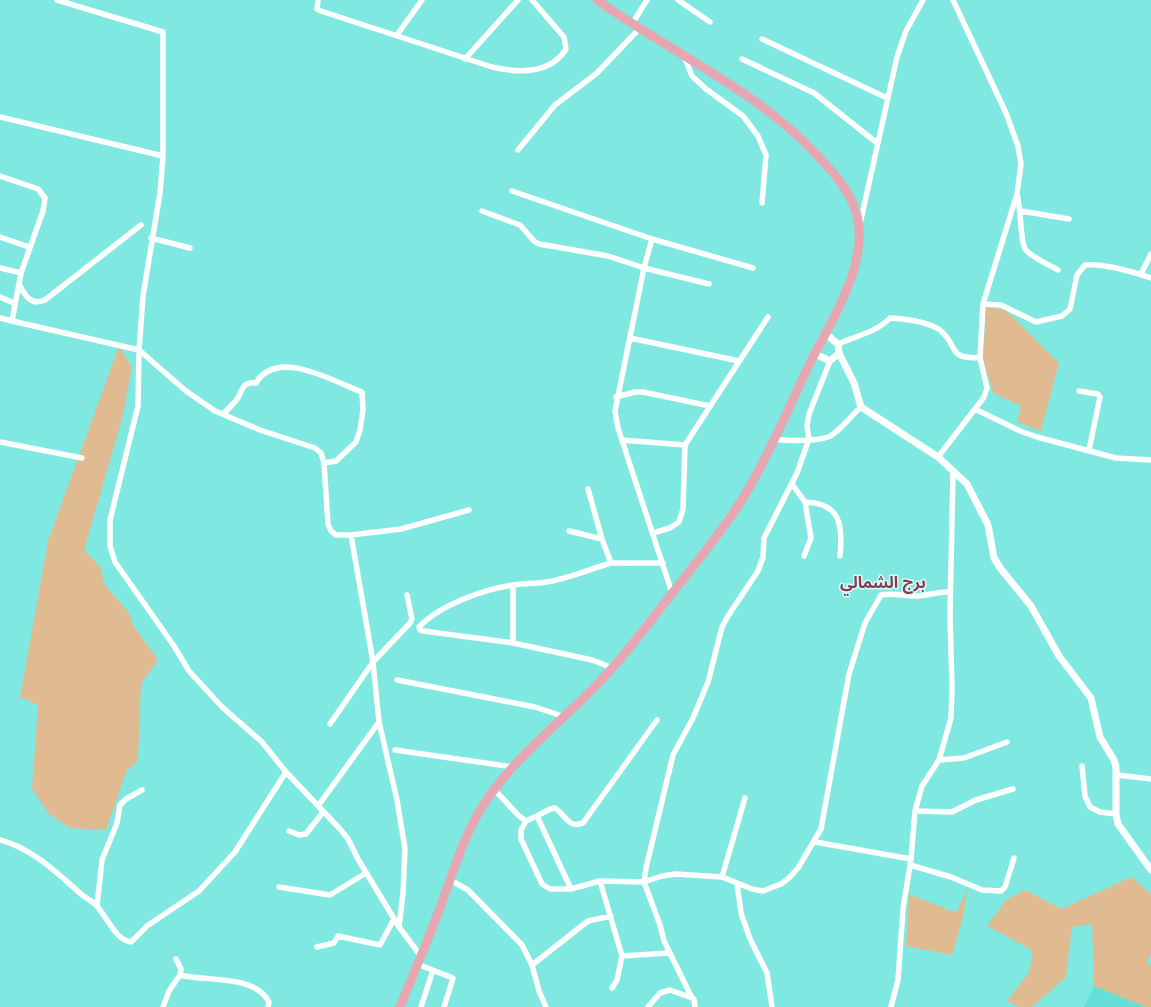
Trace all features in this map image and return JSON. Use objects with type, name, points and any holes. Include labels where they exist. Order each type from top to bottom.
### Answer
[{"type":"main road","points":[[400,1007],[461,848],[471,827],[494,789],[513,767],[613,668],[737,508],[750,487],[844,297],[858,254],[859,226],[855,208],[836,175],[803,140],[754,100],[635,26],[597,0]]},
{"type":"street","points":[[57,0],[163,32],[163,156],[160,193],[151,238],[143,296],[139,350],[138,406],[110,520],[110,546],[115,562],[174,646],[189,671],[222,707],[262,742],[286,772],[348,839],[366,873],[419,960],[433,970],[453,978],[444,1007]]},
{"type":"street","points":[[318,0],[316,7],[319,11],[397,35],[465,59],[492,67],[521,72],[544,67],[555,61],[566,49],[564,37],[532,0]]},
{"type":"street","points":[[397,35],[422,0]]},
{"type":"street","points":[[465,59],[518,0]]},
{"type":"street","points":[[518,150],[555,105],[597,73],[635,26],[647,0]]},
{"type":"street","points":[[678,0],[710,22]]},
{"type":"street","points":[[859,226],[877,143],[902,42],[912,19],[923,0]]},
{"type":"street","points":[[938,457],[984,397],[987,388],[980,358],[983,304],[1017,194],[1021,164],[1018,146],[1006,113],[952,0]]},
{"type":"street","points":[[762,39],[888,98]]},
{"type":"street","points":[[684,56],[688,68],[698,83],[743,116],[758,136],[766,155],[762,203]]},
{"type":"street","points":[[742,60],[814,94],[877,143]]},
{"type":"street","points":[[0,117],[163,156]]},
{"type":"street","points":[[0,176],[38,189],[45,198],[43,211],[21,273],[14,303],[12,321]]},
{"type":"street","points":[[512,191],[652,239],[753,268]]},
{"type":"street","points":[[1017,194],[1021,211],[1022,242],[1025,250],[1058,270]]},
{"type":"street","points":[[482,211],[520,225],[534,241],[539,244],[597,253],[644,268],[709,284]]},
{"type":"street","points":[[1021,211],[1069,219]]},
{"type":"street","points":[[19,284],[28,299],[36,302],[45,300],[141,225]]},
{"type":"street","points":[[0,238],[29,247]]},
{"type":"street","points":[[151,238],[190,248]]},
{"type":"street","points":[[652,239],[644,268],[616,397],[616,420],[672,593]]},
{"type":"street","points":[[1141,274],[1151,254]]},
{"type":"street","points":[[983,304],[1001,305],[1033,321],[1041,322],[1062,316],[1070,309],[1077,275],[1085,264],[1094,264],[1141,274],[1151,278]]},
{"type":"street","points":[[0,268],[21,273]]},
{"type":"street","points":[[0,297],[14,303]]},
{"type":"street","points":[[653,533],[670,528],[679,522],[683,496],[685,445],[768,317]]},
{"type":"street","points":[[0,318],[139,350],[202,403],[222,414],[315,448],[321,454],[324,463],[328,524],[331,531],[336,535],[351,535],[402,529],[469,510]]},
{"type":"street","points":[[838,344],[882,327],[890,318],[902,318],[932,326],[940,330],[956,354],[960,356],[980,358]]},
{"type":"street","points":[[826,334],[838,344],[839,353],[854,382],[861,407],[938,457],[967,484],[983,512],[988,525],[994,558],[1001,570],[1031,606],[1059,656],[1088,692],[1094,707],[1097,729],[1100,738],[1114,760],[1117,775],[1116,814],[1122,830],[1151,870]]},
{"type":"street","points":[[630,338],[739,361]]},
{"type":"street","points":[[695,1007],[694,999],[692,998],[669,953],[644,882],[675,751],[693,718],[708,682],[722,627],[758,572],[763,557],[766,530],[792,484],[809,439],[806,426],[809,414],[830,361],[839,353]]},
{"type":"street","points":[[815,354],[830,361]]},
{"type":"street","points":[[222,414],[228,411],[233,402],[238,398],[242,386],[248,382],[256,383],[265,372],[279,366],[314,372],[362,392],[363,410],[360,430],[356,442],[336,461],[324,463]]},
{"type":"street","points":[[1078,391],[1098,394],[1100,397],[1089,450]]},
{"type":"street","points":[[616,397],[635,392],[643,392],[710,406]]},
{"type":"street","points":[[774,439],[791,441],[826,438],[833,435],[861,407]]},
{"type":"street","points":[[975,409],[1020,431],[1057,443],[1116,458],[1151,460]]},
{"type":"street","points":[[622,440],[685,445]]},
{"type":"street","points":[[0,442],[82,458]]},
{"type":"street","points":[[891,1007],[898,980],[903,909],[911,862],[914,811],[922,786],[940,760],[948,731],[952,707],[950,592],[953,472]]},
{"type":"street","points":[[792,484],[805,502],[811,538],[804,556]]},
{"type":"street","points":[[588,489],[602,538],[611,562]]},
{"type":"street","points":[[805,502],[822,503],[831,510],[838,519],[841,529],[840,556]]},
{"type":"street","points":[[569,531],[602,538]]},
{"type":"street","points":[[351,535],[373,662],[379,722],[397,800],[405,849],[403,893],[399,927]]},
{"type":"street","points":[[613,668],[592,660],[513,643],[423,631],[419,628],[432,617],[455,604],[485,592],[514,585],[547,582],[611,562],[663,563]]},
{"type":"street","points":[[513,643],[514,585]]},
{"type":"street","points":[[657,720],[583,823],[578,824],[569,822],[555,808],[526,821],[521,830],[521,839],[542,884],[550,889],[571,889],[600,881],[644,882],[662,876],[676,874],[722,877],[763,891],[781,884],[794,873],[815,842],[821,829],[849,674],[860,636],[871,612],[881,595],[897,593],[905,596],[918,596],[942,591],[950,592]]},
{"type":"street","points":[[330,724],[373,662],[410,623],[412,619],[407,595]]},
{"type":"street","points":[[397,680],[535,707],[565,717]]},
{"type":"street","points":[[318,806],[379,722]]},
{"type":"street","points":[[940,760],[964,758],[1007,742]]},
{"type":"street","points":[[395,750],[513,767]]},
{"type":"street","points":[[1082,766],[1085,796],[1090,807],[1100,812],[1116,814]]},
{"type":"street","points":[[0,840],[17,845],[29,851],[97,906],[113,929],[125,941],[131,942],[147,926],[199,891],[236,852],[286,772]]},
{"type":"street","points":[[1117,775],[1151,779]]},
{"type":"street","points":[[494,789],[518,815],[526,821]]},
{"type":"street","points":[[914,811],[952,812],[976,800],[1013,789]]},
{"type":"street","points":[[97,906],[102,860],[117,823],[120,805],[126,799],[142,790]]},
{"type":"street","points":[[722,877],[745,798]]},
{"type":"street","points":[[288,831],[299,835],[306,834],[323,812]]},
{"type":"street","points":[[537,816],[571,889]]},
{"type":"street","points":[[815,842],[911,862],[982,890],[1001,891],[1005,888],[1014,858]]},
{"type":"street","points":[[279,887],[330,895],[366,873]]},
{"type":"street","points":[[450,880],[468,890],[517,939],[527,953],[539,991],[546,1007]]},
{"type":"street","points":[[600,881],[622,956],[617,980],[612,988]]},
{"type":"street","points":[[737,883],[741,913],[746,932],[767,973],[772,1007]]},
{"type":"street","points":[[532,965],[588,921],[611,916]]},
{"type":"street","points":[[317,947],[334,943],[338,936],[380,945],[394,919]]},
{"type":"street","points":[[622,956],[669,953]]},
{"type":"street","points":[[163,1007],[169,991],[180,976],[181,969],[176,959]]},
{"type":"street","points":[[421,1007],[433,970]]},
{"type":"street","points":[[180,976],[240,981],[250,985],[266,996],[269,1002],[268,1007]]},
{"type":"street","points":[[648,1007],[660,993],[670,990],[692,998]]},
{"type":"shaded area","points":[[986,307],[1006,310],[1059,363],[1041,431],[1017,422],[1021,406],[993,393],[983,359]]},
{"type":"shaded area","points":[[119,346],[132,367],[122,419],[84,550],[101,568],[104,584],[130,614],[133,625],[158,660],[141,684],[138,761],[127,770],[106,830],[70,828],[49,814],[32,789],[38,705],[20,697],[48,541]]},
{"type":"shaded area","points":[[1131,877],[1151,894],[1151,953],[1147,962],[1151,966],[1151,1007],[1146,1007],[1094,986],[1092,924],[1072,927],[1066,977],[1032,1007],[1018,1007],[1007,1001],[1030,971],[1032,950],[987,926],[1006,900],[1025,890],[1062,909]]},
{"type":"shaded area","points":[[968,888],[962,921],[952,955],[906,946],[909,894],[956,913]]},
{"type":"shaded area","points":[[1094,986],[1146,1007],[1084,1007]]},
{"type":"district","name":"برج الشمالي","points":[[883,582]]}]
